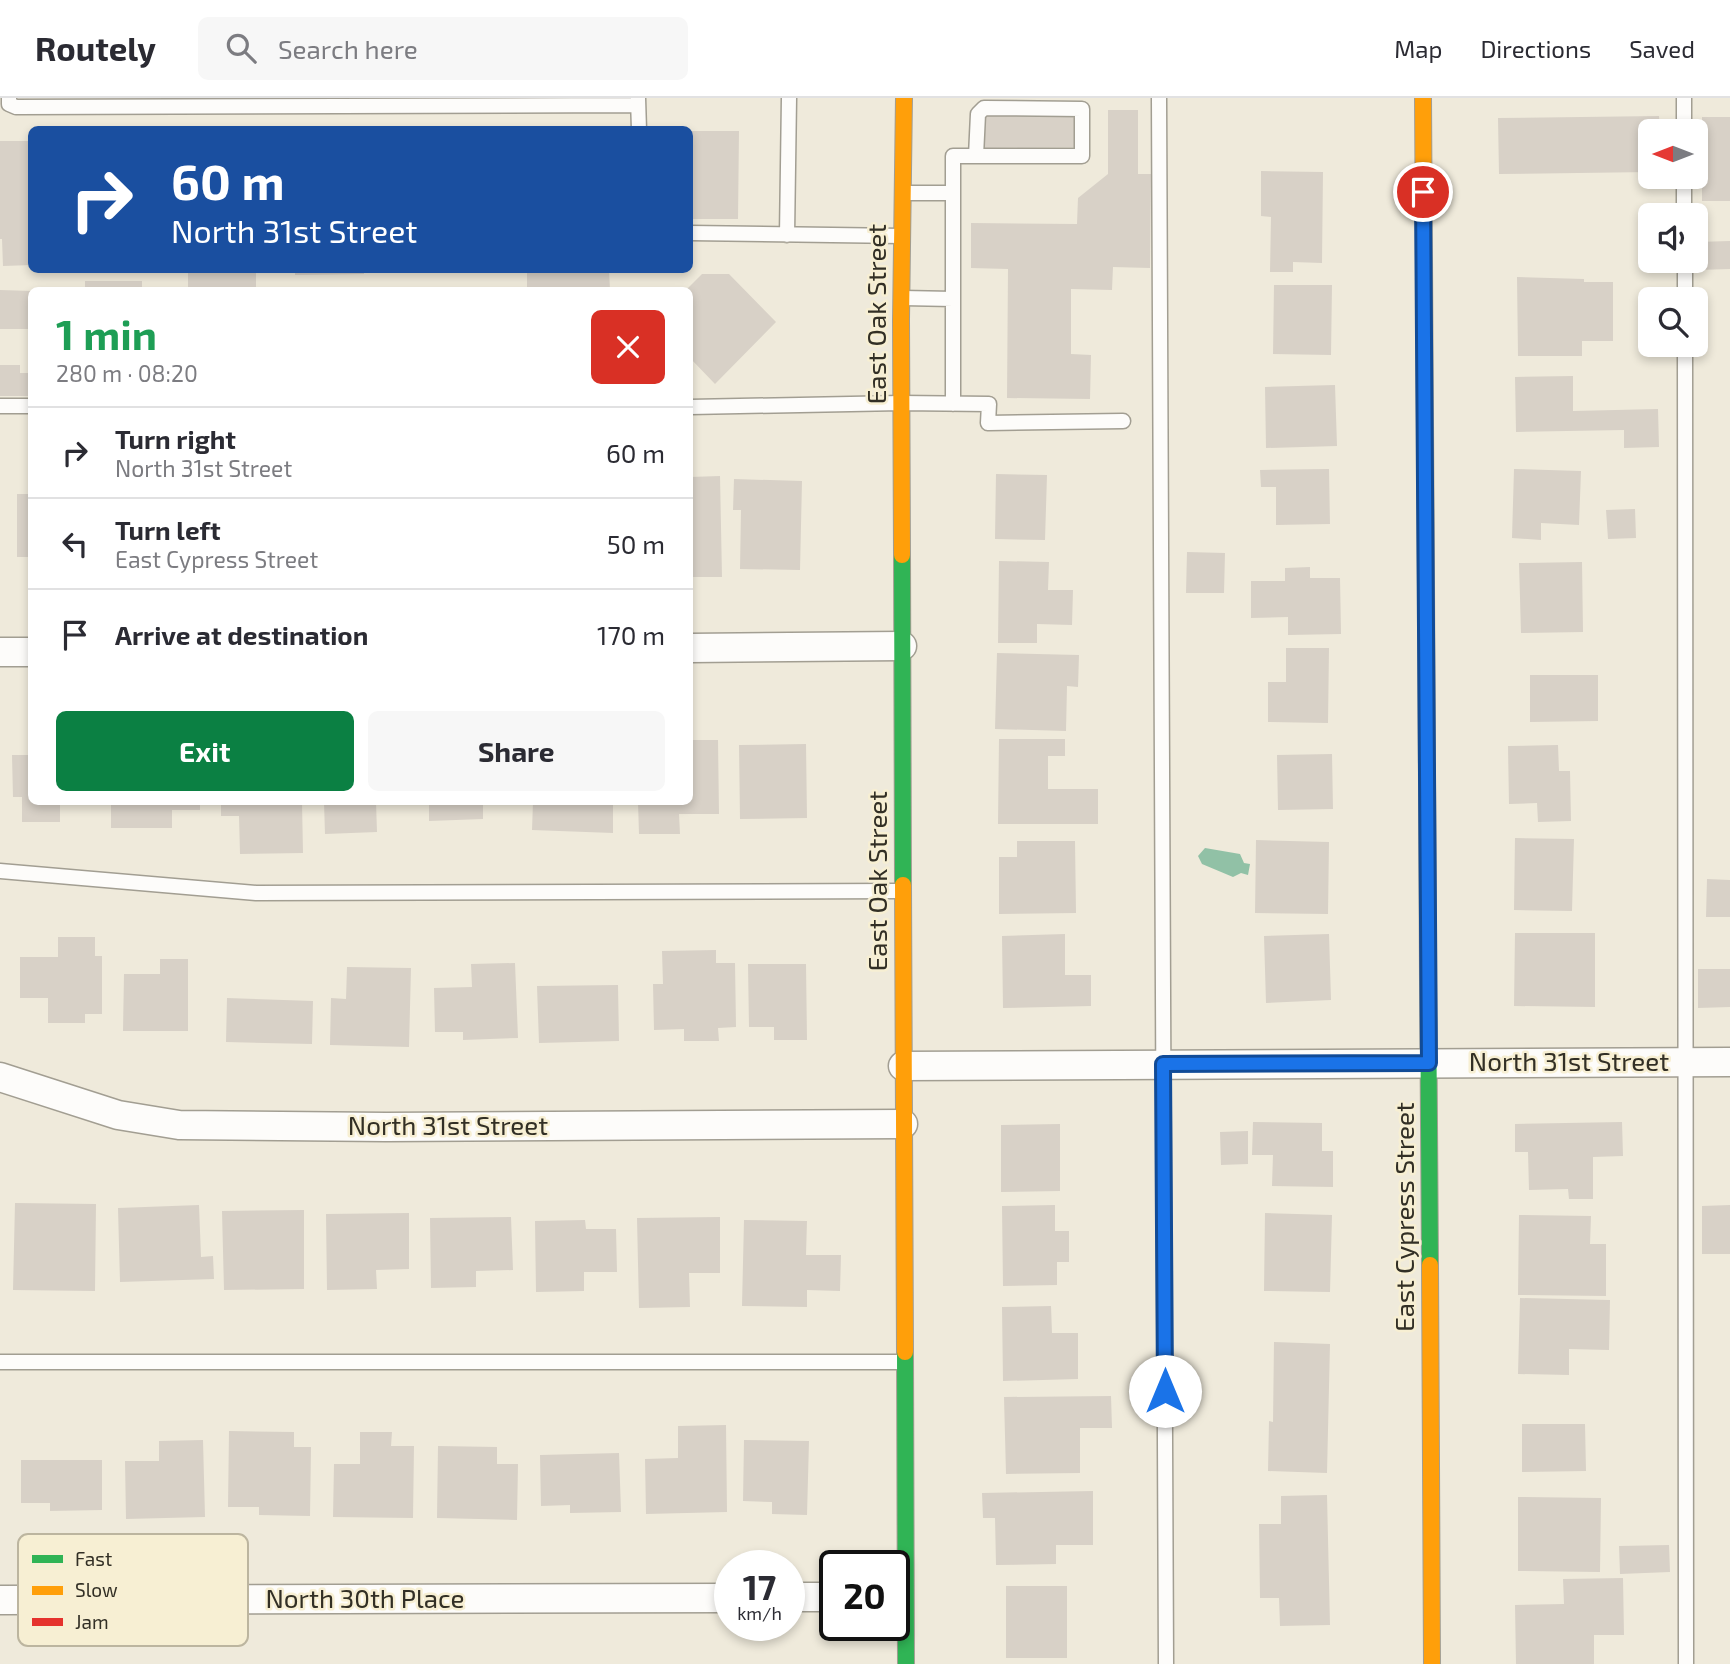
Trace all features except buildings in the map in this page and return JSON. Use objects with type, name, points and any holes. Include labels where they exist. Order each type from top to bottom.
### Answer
[{"type":"street","name":"East Oak Street","points":[[901,1550],[905,1362],[901,402],[904,98]]},
{"type":"street","name":"East Cypress Street","points":[[1423,98],[1432,1664]]},
{"type":"street","points":[[693,648],[902,646]]},
{"type":"street","points":[[0,652],[28,652]]},
{"type":"street","name":"North 31st Street","points":[[903,1066],[1730,1062]]},
{"type":"street","name":"North 31st Street","points":[[0,1077],[118,1115],[179,1125],[386,1127],[903,1124]]},
{"type":"street","name":"North 30th Place","points":[[248,1599],[714,1598]]},
{"type":"street","name":"North 30th Place","points":[[0,1600],[18,1600]]},
{"type":"street","name":"East Oak Street","points":[[904,1641],[906,1664]]},
{"type":"lane","points":[[9,98],[9,104],[16,107],[378,102],[486,106],[638,102],[639,126]]},
{"type":"lane","points":[[787,234],[789,98]]},
{"type":"lane","points":[[1159,98],[1166,1664]]},
{"type":"lane","points":[[1684,98],[1684,119]]},
{"type":"lane","points":[[953,404],[953,156],[976,156],[1000,152],[1056,151],[1082,156],[1082,109],[1057,106],[984,108],[978,114],[976,156]]},
{"type":"lane","points":[[902,193],[953,193]]},
{"type":"lane","points":[[693,233],[902,236]]},
{"type":"lane","points":[[901,299],[953,299]]},
{"type":"lane","points":[[1685,357],[1686,1664]]},
{"type":"lane","points":[[693,407],[901,402],[989,404],[988,423],[1123,421]]},
{"type":"lane","points":[[0,406],[28,406]]},
{"type":"lane","points":[[0,871],[256,893],[903,891]]},
{"type":"lane","points":[[0,1362],[905,1362]]},
{"type":"shaded area","points":[[1205,848],[1240,854],[1244,863],[1250,864],[1248,875],[1241,873],[1233,877],[1202,864],[1198,856]]},
{"type":"traffic: fast","points":[[902,555],[903,885]]},
{"type":"traffic: fast","points":[[1428,982],[1430,1265]]},
{"type":"traffic: fast","points":[[905,1352],[906,1664]]},
{"type":"traffic: slow","points":[[902,555],[904,98]]},
{"type":"traffic: slow","points":[[1423,98],[1426,585]]},
{"type":"traffic: slow","points":[[903,885],[905,1352]]},
{"type":"traffic: slow","points":[[1430,1265],[1432,1664]]},
{"type":"traffic: jam","points":[[1426,585],[1428,982]]},
{"type":"route","points":[[1165,1391],[1163,1064],[1429,1063],[1423,192]]}]
